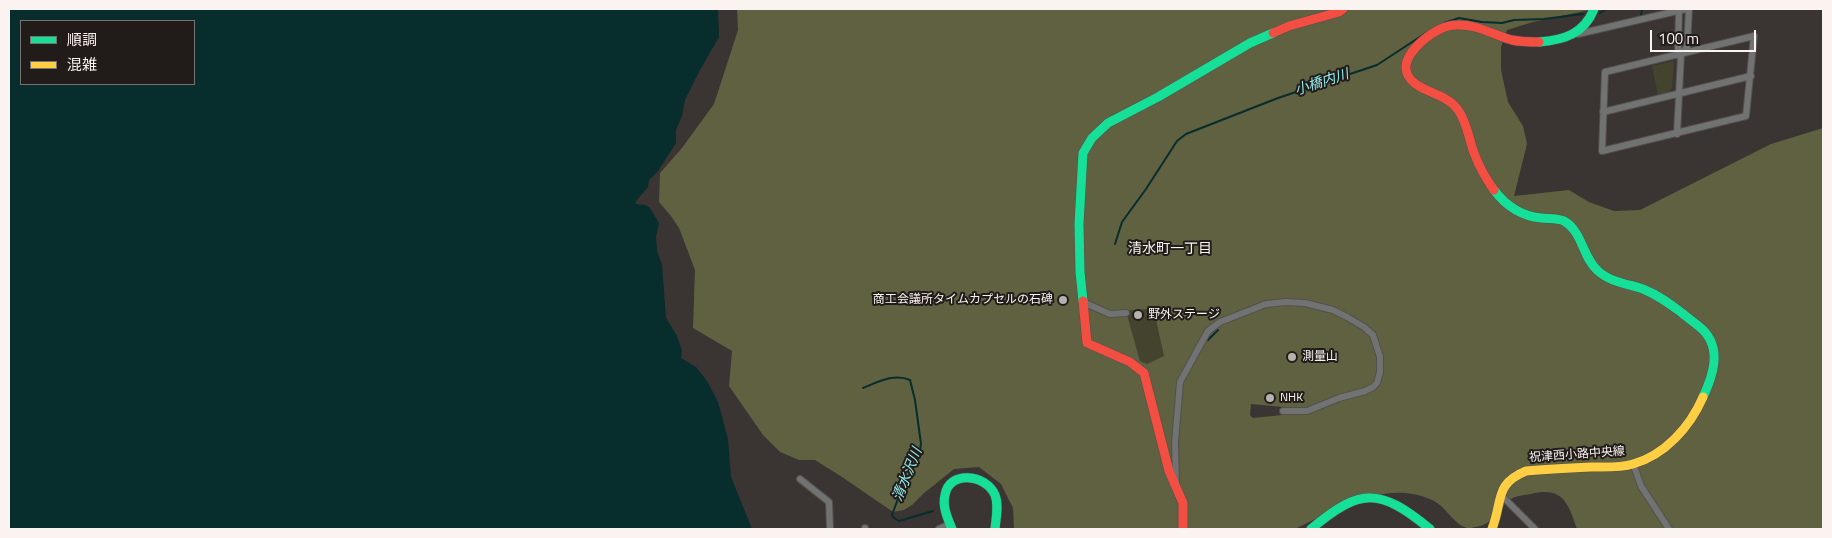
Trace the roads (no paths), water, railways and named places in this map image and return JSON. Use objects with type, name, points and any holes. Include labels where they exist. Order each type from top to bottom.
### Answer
[{"type":"main road","points":[[1183,529],[1182,503],[1169,471],[1144,373],[1130,362],[1086,343],[1079,224],[1083,153],[1092,138],[1108,123],[1158,98],[1250,43],[1289,26],[1339,12],[1343,9]]},
{"type":"main road","points":[[1574,34],[1592,11]]},
{"type":"main road","name":"祝津西小路中央線","points":[[1492,529],[1500,494],[1508,480],[1516,475],[1526,471],[1633,464],[1650,456],[1677,436],[1695,414],[1709,385],[1714,369],[1714,350],[1711,341],[1699,326],[1647,291],[1606,276],[1597,270],[1591,264],[1576,232],[1564,222],[1555,218],[1519,213],[1501,199],[1482,170],[1472,148],[1461,112],[1452,101],[1414,83],[1407,74],[1408,57],[1418,45],[1433,33],[1451,26],[1464,25],[1484,28],[1520,42],[1539,42],[1574,34]]},
{"type":"main road","points":[[951,527],[945,509],[945,494],[948,488],[959,480],[975,478],[992,489],[996,497],[995,529]]},
{"type":"main road","points":[[1311,529],[1346,502],[1367,497],[1390,500],[1402,506],[1430,529]]},
{"type":"street","points":[[1574,34],[1688,9],[1687,47],[1681,55]]},
{"type":"street","points":[[1677,134],[1681,55],[1678,48],[1679,10]]},
{"type":"street","points":[[1754,36],[1746,116],[1602,151],[1605,72],[1681,55],[1754,36]]},
{"type":"street","points":[[1603,112],[1751,76]]},
{"type":"street","points":[[1083,302],[1110,314],[1126,313]]},
{"type":"street","points":[[1176,488],[1175,442],[1180,382],[1208,331],[1220,322],[1266,304],[1286,302],[1306,303],[1333,310],[1364,327],[1373,335],[1380,357],[1380,372],[1377,383],[1373,387],[1365,392],[1339,398],[1307,411],[1283,411]]},
{"type":"street","points":[[1633,464],[1641,486],[1669,529]]},
{"type":"street","points":[[800,479],[837,506]]},
{"type":"street","points":[[1500,494],[1535,529]]},
{"type":"street","points":[[829,502],[830,529]]},
{"type":"street","points":[[939,529],[951,527]]},
{"type":"water","points":[[9,9],[718,9],[719,37],[685,100],[682,116],[676,130],[676,143],[658,171],[649,180],[648,187],[636,201],[636,204],[649,207],[659,223],[656,237],[657,251],[662,265],[666,318],[677,336],[682,351],[681,358],[696,367],[707,381],[718,402],[728,439],[731,477],[752,529],[9,529]]},
{"type":"waterway","name":"小橋内川","points":[[1600,13],[1606,9]]},
{"type":"waterway","points":[[1641,15],[1642,9]]},
{"type":"waterway","name":"小橋内川","points":[[1444,23],[1459,18],[1502,23],[1514,20],[1544,19],[1583,14]]},
{"type":"waterway","name":"小橋内川","points":[[1115,244],[1122,222],[1177,141],[1186,134],[1278,98],[1377,65],[1429,31]]},
{"type":"waterway","points":[[1208,340],[1218,330]]},
{"type":"waterway","name":"清水沢川","points":[[863,388],[892,378],[898,377],[910,380],[915,400],[921,444],[919,456],[899,496],[892,515],[899,521],[933,511]]},
{"type":"place","name":"商工会議所タイムカプセルの石碑","points":[[1063,300]]},
{"type":"place","name":"野外ステージ","points":[[1138,315]]},
{"type":"place","name":"測量山","points":[[1292,357]]},
{"type":"place","name":"NHK","points":[[1270,398]]},
{"type":"district","name":"清水町一丁目","points":[[1170,250]]}]
